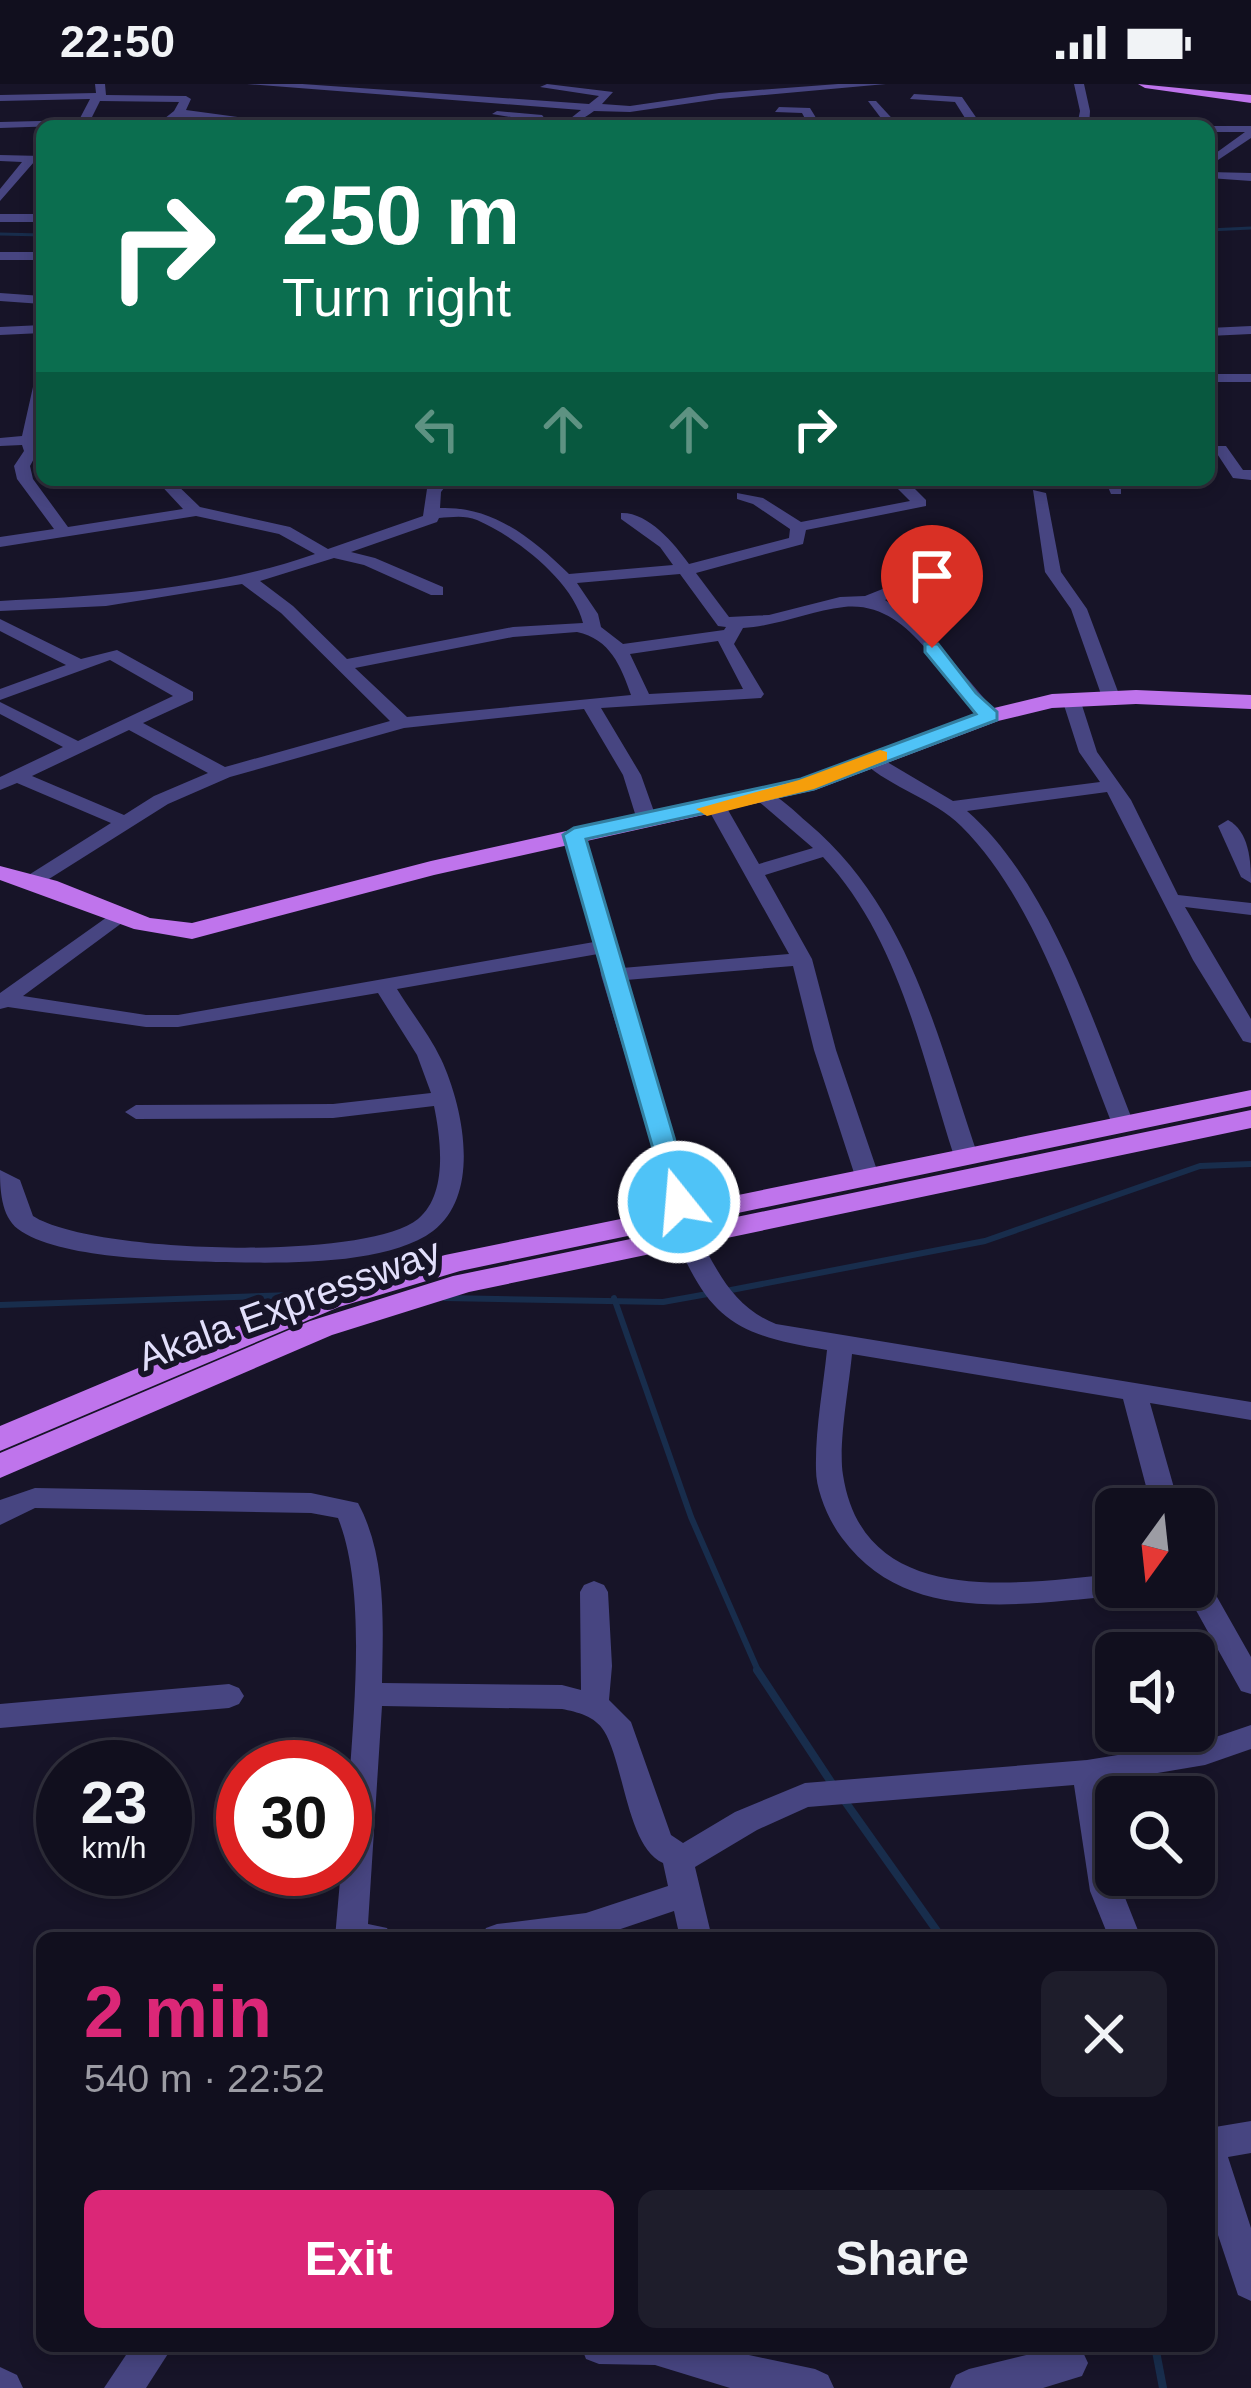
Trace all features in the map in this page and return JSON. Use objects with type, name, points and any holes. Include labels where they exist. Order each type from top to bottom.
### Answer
[{"type":"main road","points":[[1145,84],[1251,97]]},
{"type":"main road","points":[[1175,84],[1251,97]]},
{"type":"main road","points":[[0,873],[34,880],[176,931],[213,928],[574,835],[764,796],[990,716],[1071,699],[1251,702]]},
{"type":"main road","name":"Akala Expressway","points":[[684,1225],[867,1176],[932,1174],[966,1156],[1251,1098]]},
{"type":"main road","name":"Akala Expressway","points":[[0,1466],[384,1296],[460,1273],[932,1174],[1251,1119]]},
{"type":"main road","name":"Akala Expressway","points":[[0,1438],[328,1300],[433,1292],[460,1273]]},
{"type":"street","points":[[252,84],[630,109],[686,106],[832,85],[881,84]]},
{"type":"street","points":[[420,94],[433,84]]},
{"type":"street","points":[[575,120],[620,84]]},
{"type":"street","points":[[1079,84],[1084,120]]},
{"type":"street","points":[[529,86],[594,87],[609,94]]},
{"type":"street","points":[[540,120],[594,87]]},
{"type":"street","points":[[764,92],[778,114],[806,110],[812,120]]},
{"type":"street","points":[[83,120],[100,93]]},
{"type":"street","points":[[0,98],[100,93],[184,98],[169,120]]},
{"type":"street","points":[[914,97],[958,99],[972,120]]},
{"type":"street","points":[[872,103],[888,120]]},
{"type":"street","points":[[442,112],[510,120]]},
{"type":"street","points":[[178,113],[260,120]]},
{"type":"street","points":[[229,120],[235,116]]},
{"type":"street","points":[[0,124],[36,124]]},
{"type":"street","points":[[1215,129],[1251,131]]},
{"type":"street","points":[[1215,159],[1251,131]]},
{"type":"street","points":[[1215,159],[1251,156]]},
{"type":"street","points":[[0,158],[36,159]]},
{"type":"street","points":[[2,191],[36,159]]},
{"type":"street","points":[[1215,175],[1251,177]]},
{"type":"street","points":[[0,218],[36,218]]},
{"type":"street","points":[[0,256],[36,256]]},
{"type":"street","points":[[0,297],[36,300]]},
{"type":"street","points":[[0,331],[36,329]]},
{"type":"street","points":[[1215,332],[1251,330]]},
{"type":"street","points":[[1215,377],[1251,378]]},
{"type":"street","points":[[0,442],[34,446]]},
{"type":"street","points":[[0,470],[34,446]]},
{"type":"street","points":[[34,446],[22,466],[25,479],[64,532]]},
{"type":"street","points":[[1215,449],[1247,449]]},
{"type":"street","points":[[1215,449],[1238,475],[1251,475]]},
{"type":"street","points":[[170,486],[194,512]]},
{"type":"street","points":[[0,606],[106,601],[286,571],[420,525],[432,513],[438,486]]},
{"type":"street","points":[[742,496],[798,527],[921,503],[903,486]]},
{"type":"street","points":[[1038,493],[1053,572],[1079,610],[1111,697]]},
{"type":"street","points":[[0,542],[194,512],[241,518],[317,545],[330,555],[369,562],[437,591]]},
{"type":"street","points":[[432,513],[483,518],[532,548],[585,605],[593,629],[618,650],[642,700]]},
{"type":"street","points":[[627,516],[666,544],[732,630]]},
{"type":"street","points":[[563,579],[685,569],[781,548],[796,541],[798,527]]},
{"type":"street","points":[[618,650],[868,601],[952,567],[936,537]]},
{"type":"street","points":[[243,577],[326,644],[354,682],[403,723]]},
{"type":"street","points":[[868,601],[890,606],[904,616],[969,698],[990,716]]},
{"type":"street","points":[[0,624],[76,663]]},
{"type":"street","points":[[344,665],[527,632],[593,629]]},
{"type":"street","points":[[34,880],[161,800],[223,773],[403,723],[589,703],[755,694],[728,650],[732,630]]},
{"type":"street","points":[[0,695],[76,663],[111,654],[186,694],[9,780]]},
{"type":"street","points":[[1071,699],[1088,752],[1122,800],[1141,845],[1251,1036]]},
{"type":"street","points":[[589,703],[632,776],[647,820]]},
{"type":"street","points":[[0,707],[76,747]]},
{"type":"street","points":[[130,724],[223,773]]},
{"type":"street","points":[[870,760],[965,819],[1000,859],[1072,1000],[1123,1124]]},
{"type":"street","points":[[9,780],[126,823]]},
{"type":"street","points":[[944,808],[1108,786]]},
{"type":"street","points":[[764,796],[853,879],[909,976],[966,1156]]},
{"type":"street","points":[[717,807],[802,959],[825,1050],[867,1176]]},
{"type":"street","points":[[1228,826],[1251,877]]},
{"type":"street","points":[[574,835],[684,1225],[720,1296],[748,1325],[840,1345],[1251,1411]]},
{"type":"street","points":[[755,872],[826,850]]},
{"type":"street","points":[[1173,900],[1251,909]]},
{"type":"street","points":[[2,1002],[124,914]]},
{"type":"street","points":[[2,1002],[178,1021],[604,947]]},
{"type":"street","points":[[611,976],[802,959]]},
{"type":"street","points":[[0,1177],[13,1185],[17,1214],[27,1224],[104,1245],[180,1253],[263,1254],[354,1246],[426,1225],[449,1189],[451,1148],[444,1098],[430,1058],[384,986]]},
{"type":"street","points":[[136,1112],[333,1111],[444,1098]]},
{"type":"street","points":[[840,1345],[829,1474],[842,1510],[876,1564],[902,1580],[952,1593],[1095,1586]]},
{"type":"street","points":[[1134,1393],[1160,1488]]},
{"type":"street","points":[[0,1515],[12,1504],[35,1498],[311,1503],[348,1510],[361,1537],[370,1694],[351,1932]]},
{"type":"street","points":[[593,1705],[598,1666],[594,1592]]},
{"type":"street","points":[[1209,1608],[1251,1683]]},
{"type":"street","points":[[370,1694],[562,1697],[593,1705],[616,1722],[658,1841],[677,1857],[695,1932]]},
{"type":"street","points":[[0,1716],[230,1696]]},
{"type":"street","points":[[677,1857],[686,1857],[746,1821],[805,1795],[1087,1772],[1205,1753],[1251,1737]]},
{"type":"street","points":[[1087,1772],[1106,1891],[1122,1932]]},
{"type":"street","points":[[546,1932],[586,1927],[686,1894]]},
{"type":"street","points":[[1215,2147],[1251,2137]]},
{"type":"street","points":[[1215,2168],[1251,2283]]},
{"type":"street","points":[[123,2388],[150,2352]]},
{"type":"street","points":[[668,2352],[705,2365],[814,2388]]},
{"type":"street","points":[[969,2388],[1069,2362]]},
{"type":"waterway","points":[[1215,230],[1251,228]]},
{"type":"waterway","points":[[0,234],[36,235]]},
{"type":"waterway","points":[[726,1291],[985,1241],[1200,1166],[1251,1164]]},
{"type":"waterway","points":[[615,1301],[663,1302],[713,1293]]},
{"type":"waterway","points":[[0,1305],[324,1294]]},
{"type":"waterway","points":[[445,1298],[615,1301]]},
{"type":"waterway","points":[[615,1301],[691,1517],[759,1673]]},
{"type":"waterway","points":[[757,1670],[833,1785]]},
{"type":"waterway","points":[[844,1800],[938,1932]]},
{"type":"waterway","points":[[1156,2352],[1163,2388]]},
{"type":"slow traffic","points":[[707,809],[807,784],[880,756]]},
{"type":"route","points":[[679,1202],[574,835],[807,784],[990,716],[969,698],[932,648]]}]
